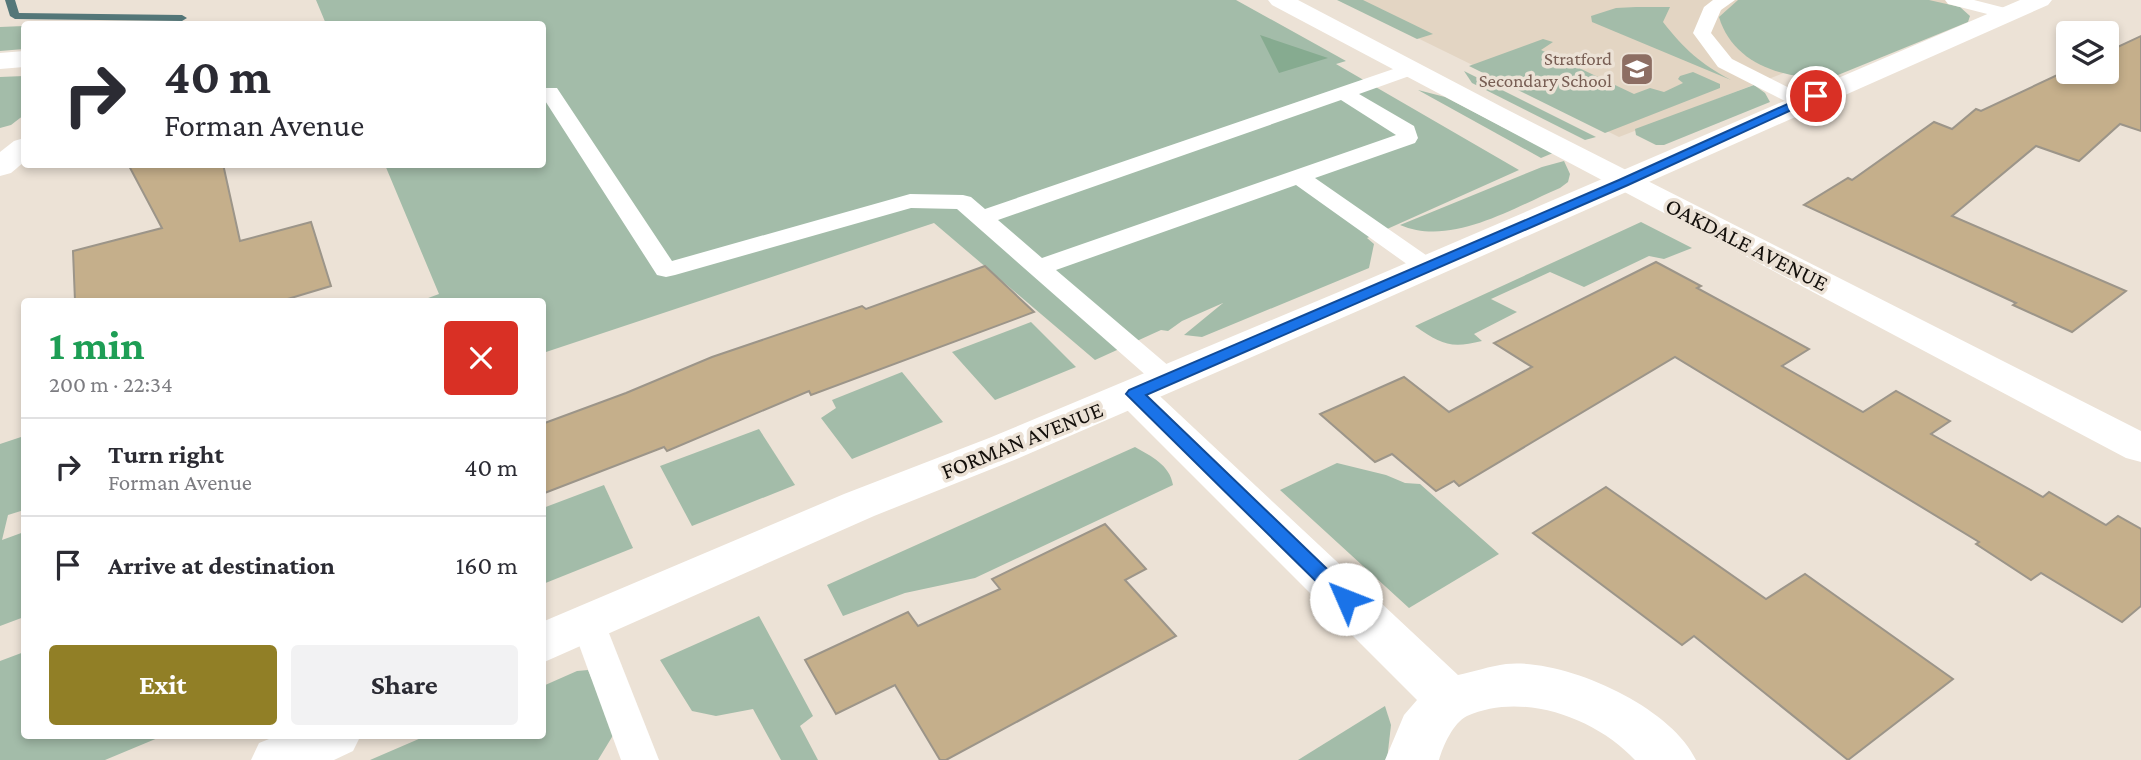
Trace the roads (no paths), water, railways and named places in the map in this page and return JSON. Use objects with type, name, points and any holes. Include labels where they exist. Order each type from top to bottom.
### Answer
[{"type":"street","name":"OAKDALE AVENUE","points":[[1280,0],[1623,183],[1819,280],[2141,448]]},
{"type":"street","name":"FORMAN AVENUE","points":[[546,641],[859,505],[1151,386],[2040,0]]},
{"type":"street","points":[[0,61],[21,59]]},
{"type":"street","points":[[0,167],[21,150]]},
{"type":"street","points":[[1151,386],[1448,699]]},
{"type":"street","points":[[1412,760],[1422,731],[1448,699],[1507,685],[1554,690],[1601,708],[1646,736],[1669,760]]},
{"type":"street","points":[[278,760],[326,739]]},
{"type":"lane","points":[[1726,0],[1713,7],[1702,33],[1725,63],[1802,102]]},
{"type":"lane","points":[[1954,0],[2007,14]]},
{"type":"lane","points":[[983,217],[1408,70]]},
{"type":"lane","points":[[550,92],[666,270],[910,201],[963,202],[1040,267],[1151,386]]},
{"type":"lane","points":[[1040,267],[1407,138],[1407,130],[1342,92]]},
{"type":"lane","points":[[1298,176],[1427,267]]},
{"type":"lane","points":[[588,623],[640,760]]},
{"type":"waterway","points":[[10,0],[15,16],[182,18]]},
{"type":"place","name":"Stratford Secondary School","points":[[1637,69]]}]
